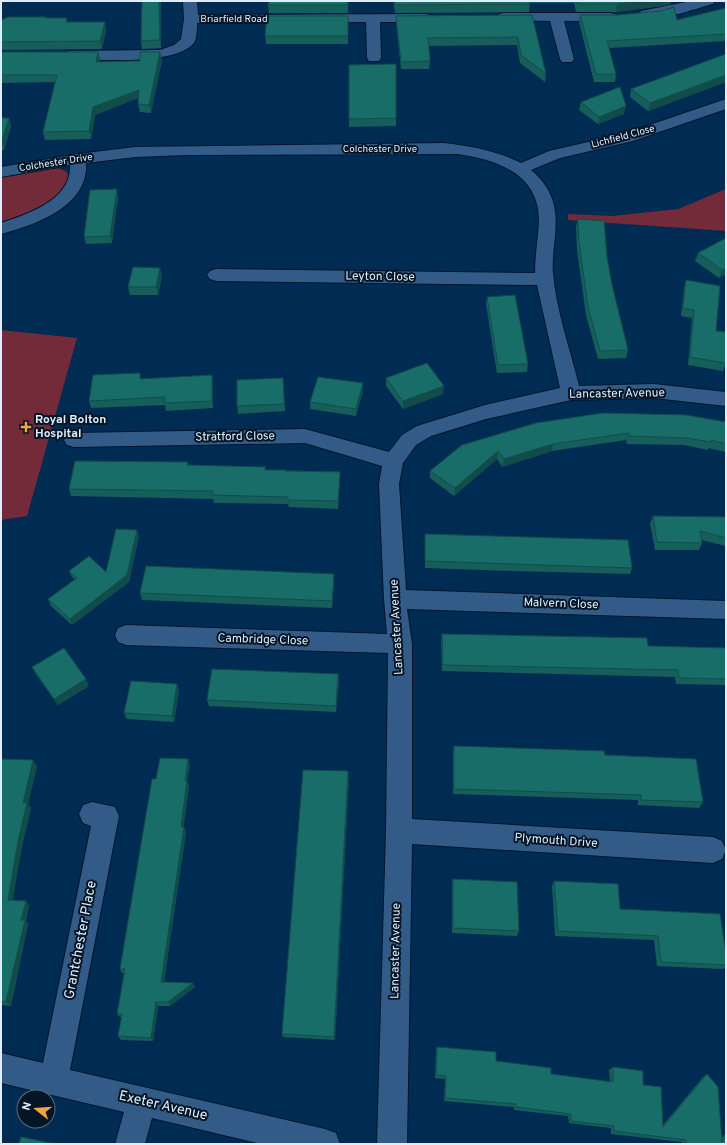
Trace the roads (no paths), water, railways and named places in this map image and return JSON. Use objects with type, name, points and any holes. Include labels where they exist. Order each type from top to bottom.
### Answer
[{"type":"street","points":[[55,55],[162,54],[179,48],[188,41],[191,20],[190,1]]},
{"type":"street","points":[[492,18],[627,16],[658,14],[708,1]]},
{"type":"street","points":[[556,17],[567,59]]},
{"type":"street","points":[[373,18],[374,58]]},
{"type":"street","name":"Briarfield Road","points":[[191,20],[436,18]]},
{"type":"street","name":"Lichfield Close","points":[[520,169],[555,154],[634,136],[726,104]]},
{"type":"street","name":"Colchester Drive","points":[[1,172],[78,159],[135,152],[187,150],[444,148],[458,149],[481,154],[520,169],[538,188],[545,202],[545,279],[571,393]]},
{"type":"street","points":[[1,229],[37,215],[51,207],[68,193],[78,175],[78,159]]},
{"type":"street","name":"Leyton Close","points":[[216,275],[545,279]]},
{"type":"street","name":"Lancaster Avenue","points":[[392,1144],[399,831],[400,644],[395,599],[389,484],[393,461],[409,440],[424,431],[486,412],[571,393],[654,391],[726,399]]},
{"type":"street","name":"Stratford Close","points":[[74,440],[305,436],[393,461]]},
{"type":"street","name":"Malvern Close","points":[[395,599],[726,610]]},
{"type":"street","name":"Cambridge Close","points":[[126,636],[400,644]]},
{"type":"street","name":"Grantchester Place","points":[[54,1080],[106,816],[92,814]]},
{"type":"street","name":"Plymouth Drive","points":[[399,831],[713,850]]},
{"type":"street","name":"Exeter Avenue","points":[[1,1068],[325,1144]]},
{"type":"street","points":[[130,1144],[142,1101]]},
{"type":"place","name":"Royal Bolton Hospital","points":[[26,427]]}]
